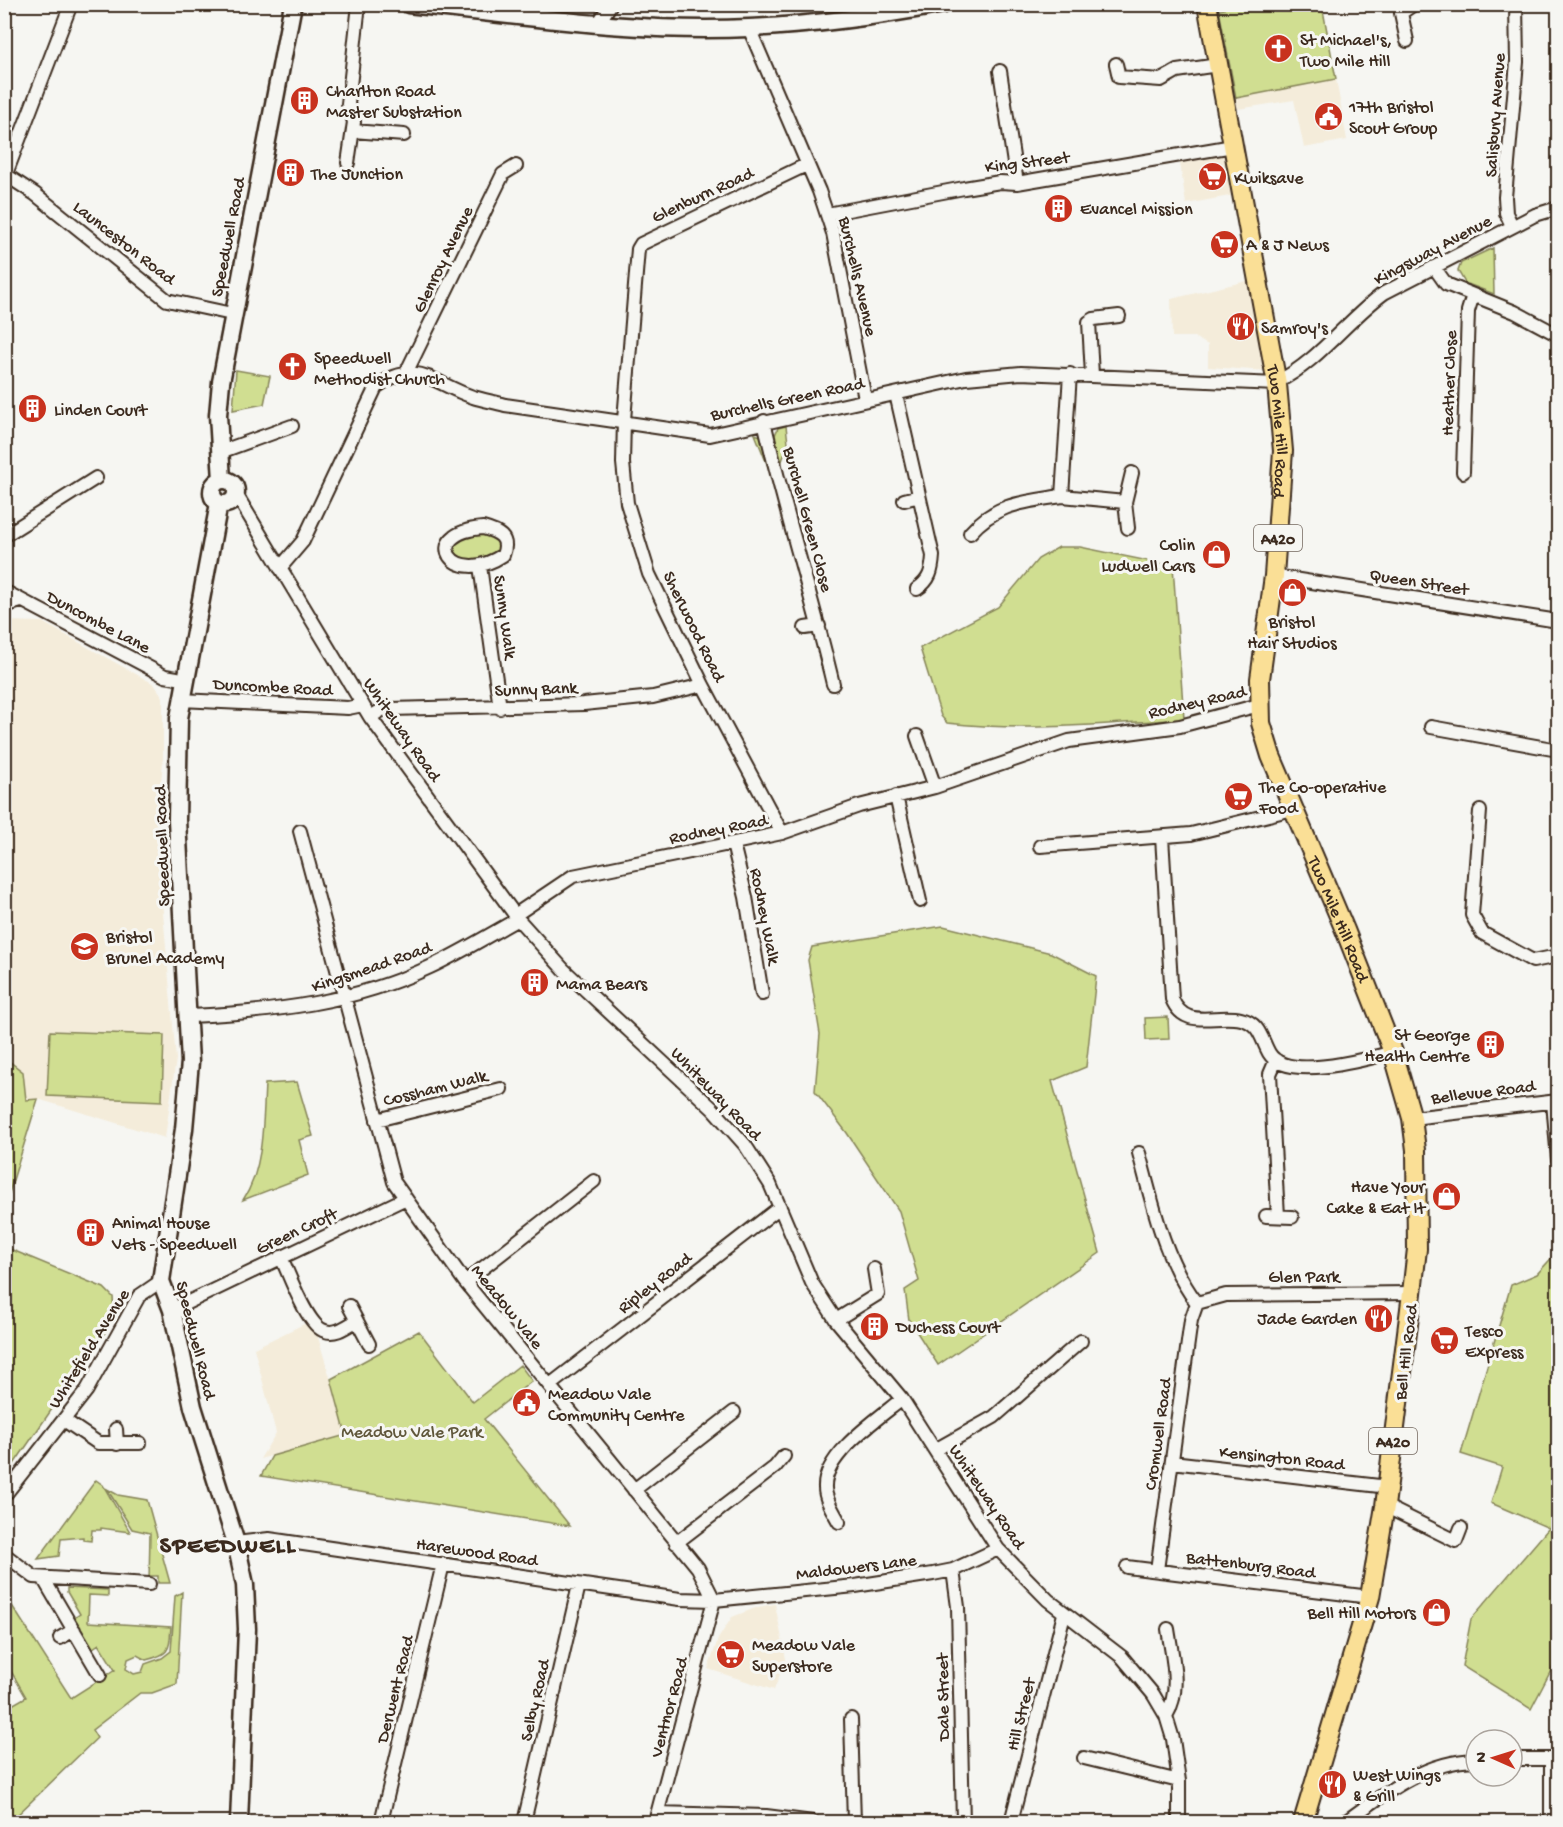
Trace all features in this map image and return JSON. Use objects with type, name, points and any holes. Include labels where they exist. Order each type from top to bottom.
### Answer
[{"type":"main road","name":"Two Mile Hill Road","points":[[1207,4],[1277,383],[1284,451],[1274,576],[1260,679],[1259,705],[1271,756],[1345,930],[1393,1052]]},
{"type":"main road","name":"Bell Hill Road","points":[[1303,1822],[1370,1597],[1388,1487],[1412,1293],[1418,1204],[1416,1150],[1412,1118],[1393,1052]]},
{"type":"street","points":[[6,171],[71,4]]},
{"type":"street","name":"Speedwell Road","points":[[179,718],[219,502],[212,490],[222,480],[221,382],[293,4]]},
{"type":"street","points":[[348,163],[354,122],[348,104],[359,4]]},
{"type":"street","points":[[408,4],[644,26],[749,28],[833,21],[944,4]]},
{"type":"street","points":[[599,22],[611,4]]},
{"type":"street","points":[[1407,41],[1401,14],[1414,4]]},
{"type":"street","name":"Salisbury Avenue","points":[[1512,226],[1506,213],[1505,197],[1517,62],[1516,4]]},
{"type":"street","points":[[749,28],[806,165]]},
{"type":"street","points":[[1116,64],[1119,77],[1161,80],[1177,71],[1218,65]]},
{"type":"street","points":[[1000,71],[1017,183]]},
{"type":"street","points":[[353,131],[404,135]]},
{"type":"street","name":"King Street","points":[[827,214],[1000,182],[1017,183],[1233,146]]},
{"type":"street","name":"Burchells Avenue","points":[[806,165],[827,214],[842,268],[865,399]]},
{"type":"street","name":"Glenburn Road","points":[[624,420],[640,244],[806,165]]},
{"type":"street","name":"Glenroy Avenue","points":[[406,373],[503,174],[516,166]]},
{"type":"street","name":"Launceston Road","points":[[6,171],[167,300],[232,315]]},
{"type":"street","name":"Kingsway Avenue","points":[[1277,383],[1295,373],[1364,308],[1384,293],[1512,226],[1535,215],[1558,208]]},
{"type":"street","points":[[1434,267],[1446,284],[1515,312],[1558,335]]},
{"type":"street","name":"Heather Close","points":[[1463,472],[1468,311],[1473,295]]},
{"type":"street","points":[[1092,375],[1089,322],[1094,318],[1119,316]]},
{"type":"street","points":[[280,568],[303,540],[376,387],[393,375],[406,373]]},
{"type":"street","name":"Burchells Green Road","points":[[406,373],[418,373],[472,396],[505,405],[624,420],[710,435],[764,421],[966,378],[1021,373],[1277,383]]},
{"type":"street","points":[[1062,496],[1070,374]]},
{"type":"street","points":[[896,394],[933,556],[932,572],[926,583],[917,589]]},
{"type":"street","name":"Sherwood Road","points":[[624,420],[623,463],[627,503],[636,539],[649,574],[703,686],[782,833]]},
{"type":"street","name":"Burchell Green Close","points":[[764,421],[780,490],[833,684]]},
{"type":"street","points":[[220,452],[292,426]]},
{"type":"street","points":[[1128,528],[1125,502],[1132,473]]},
{"type":"street","points":[[4,536],[96,478]]},
{"type":"street","points":[[219,502],[230,503],[236,494],[233,483],[222,480]]},
{"type":"street","name":"Whiteway Road","points":[[236,494],[370,717],[517,917],[564,970],[729,1125],[758,1163],[780,1207],[812,1283],[836,1320],[902,1399],[998,1549],[1064,1614],[1122,1657],[1139,1674],[1166,1716],[1173,1738],[1179,1781],[1179,1822]]},
{"type":"street","points":[[904,500],[919,496]]},
{"type":"street","points":[[970,533],[984,517],[1000,509],[1062,496],[1125,502]]},
{"type":"street","name":"Sunny Walk","points":[[483,528],[498,532],[506,547],[503,555],[480,566],[463,566],[451,559],[446,549],[448,540],[470,529],[483,528]]},
{"type":"street","name":"Sunny Walk","points":[[480,566],[500,708]]},
{"type":"street","name":"Queen Street","points":[[1274,576],[1558,621]]},
{"type":"street","points":[[4,591],[21,601]]},
{"type":"street","name":"Speedwell Road","points":[[201,591],[177,678],[179,718],[177,820],[190,1016],[190,1062],[187,1110],[161,1281],[172,1310],[193,1407],[236,1543],[245,1585],[247,1626],[239,1822]]},
{"type":"street","name":"Duncombe Lane","points":[[4,606],[21,601],[165,676],[177,678]]},
{"type":"street","points":[[805,628],[819,626]]},
{"type":"street","name":"Sunny Bank","points":[[370,717],[382,710],[391,709],[500,708],[584,704],[653,697],[703,686]]},
{"type":"street","name":"Duncombe Road","points":[[182,700],[348,708],[363,705]]},
{"type":"street","name":"Rodney Road","points":[[517,917],[573,876],[782,833],[896,796],[936,787],[1069,741],[1180,726],[1259,705]]},
{"type":"street","points":[[1431,727],[1558,750]]},
{"type":"street","points":[[917,736],[936,787]]},
{"type":"street","points":[[896,796],[920,901]]},
{"type":"street","points":[[1040,846],[1191,834],[1293,810]]},
{"type":"street","points":[[1480,811],[1472,915],[1482,933],[1533,960],[1558,956]]},
{"type":"street","name":"Meadow Vale","points":[[300,831],[394,1182],[465,1282],[698,1568],[714,1600]]},
{"type":"street","points":[[1162,837],[1172,999],[1175,1006],[1187,1018],[1232,1018],[1251,1023],[1263,1036],[1269,1054],[1276,1060],[1291,1065],[1317,1066],[1354,1063],[1393,1052]]},
{"type":"street","name":"Rodney Walk","points":[[733,844],[746,897],[762,994]]},
{"type":"street","name":"Kingsmead Road","points":[[190,1016],[268,1012],[345,998],[429,968],[517,917]]},
{"type":"street","points":[[1276,1060],[1270,1074],[1272,1216],[1292,1216]]},
{"type":"street","name":"Cossham Walk","points":[[377,1120],[501,1089]]},
{"type":"street","points":[[1556,1101],[1558,1160]]},
{"type":"street","name":"Bellevue Road","points":[[1412,1118],[1556,1101]]},
{"type":"street","points":[[1139,1153],[1161,1234],[1183,1284],[1197,1303]]},
{"type":"street","points":[[465,1282],[594,1181]]},
{"type":"street","name":"Green Croft","points":[[172,1310],[404,1199]]},
{"type":"street","name":"Ripley Road","points":[[550,1385],[780,1207]]},
{"type":"street","points":[[281,1257],[307,1312],[316,1325],[324,1331],[336,1332],[356,1322]]},
{"type":"street","points":[[836,1320],[878,1294],[874,1269]]},
{"type":"street","name":"Whitefield Avenue","points":[[4,1496],[92,1383],[139,1296],[161,1281]]},
{"type":"street","name":"Glen Park","points":[[1197,1303],[1226,1294],[1412,1293]]},
{"type":"street","name":"Cromwell Road","points":[[1157,1570],[1191,1320],[1197,1303]]},
{"type":"street","points":[[349,1306],[369,1344]]},
{"type":"street","points":[[935,1450],[994,1417],[1081,1341]]},
{"type":"street","points":[[839,1522],[825,1491],[831,1469],[846,1445],[902,1399]]},
{"type":"street","points":[[633,1490],[734,1412]]},
{"type":"street","points":[[64,1420],[90,1440],[117,1444],[140,1443]]},
{"type":"street","points":[[116,1429],[117,1444]]},
{"type":"street","points":[[676,1543],[775,1467],[784,1456]]},
{"type":"street","name":"Kensington Road","points":[[1172,1462],[1388,1487]]},
{"type":"street","points":[[1385,1506],[1456,1541],[1461,1528]]},
{"type":"street","name":"Harewood Road","points":[[236,1543],[269,1539],[681,1599],[714,1600]]},
{"type":"street","name":"Maldowers Lane","points":[[714,1600],[855,1586],[953,1570],[998,1549]]},
{"type":"street","points":[[4,1554],[30,1575],[43,1578],[149,1584]]},
{"type":"street","name":"Derwent Road","points":[[381,1822],[442,1564]]},
{"type":"street","name":"Battenburg Road","points":[[1127,1567],[1370,1597]]},
{"type":"street","name":"Dale Street","points":[[953,1570],[958,1607],[963,1822]]},
{"type":"street","points":[[43,1578],[100,1675]]},
{"type":"street","name":"Selby Road","points":[[524,1822],[579,1585]]},
{"type":"street","name":"Ventnor Road","points":[[657,1818],[714,1600]]},
{"type":"street","name":"Hill Street","points":[[1011,1822],[1064,1614]]},
{"type":"street","points":[[1166,1716],[1172,1704],[1175,1678],[1168,1629]]},
{"type":"street","points":[[60,1638],[74,1630]]},
{"type":"street","points":[[850,1719],[854,1822]]},
{"type":"street","points":[[1084,1758],[1179,1781]]},
{"type":"street","points":[[1524,1759],[1555,1759],[1551,1822]]},
{"type":"street","points":[[1346,1822],[1402,1781],[1454,1760],[1464,1760]]},
{"type":"street","points":[[657,1818],[766,1816],[813,1822]]},
{"type":"shaded area","points":[[1336,79],[1347,140],[1304,148],[1294,100],[1238,109],[1236,98]]},
{"type":"shaded area","name":"Kwiksave","points":[[1227,153],[1235,195],[1186,204],[1180,163]]},
{"type":"shaded area","points":[[1251,280],[1268,371],[1208,367],[1208,345],[1194,337],[1172,337],[1171,299]]},
{"type":"shaded area","name":"Bristol Brunel Academy","points":[[4,621],[42,622],[154,684],[163,697],[163,762],[156,833],[176,1059],[165,1138],[38,1099],[26,1100],[5,1058]]},
{"type":"shaded area","points":[[304,1324],[317,1334],[347,1434],[260,1459],[276,1433],[254,1348]]},
{"type":"shaded area","points":[[775,1604],[786,1659],[774,1690],[708,1669],[718,1639],[732,1617],[758,1607]]},
{"type":"green space","points":[[1223,5],[1322,5],[1336,79],[1236,98],[1219,10],[1224,9]]},
{"type":"green space","points":[[1493,248],[1494,294],[1465,283],[1458,271],[1461,263]]},
{"type":"green space","points":[[236,370],[270,376],[264,404],[233,410]]},
{"type":"green space","points":[[786,426],[788,443],[781,464],[775,435],[778,428]]},
{"type":"green space","points":[[755,434],[761,436],[769,469]]},
{"type":"green space","points":[[482,534],[494,537],[499,542],[498,551],[488,557],[477,559],[467,559],[456,555],[454,544],[461,538]]},
{"type":"green space","points":[[1059,547],[1080,547],[1173,566],[1184,719],[1006,727],[947,723],[941,716],[920,648],[998,607],[1038,559]]},
{"type":"green space","points":[[943,926],[1051,953],[1096,976],[1086,1067],[1052,1081],[1100,1253],[938,1365],[909,1320],[905,1290],[919,1281],[899,1211],[847,1133],[815,1091],[820,1034],[808,960],[812,947]]},
{"type":"green space","points":[[1168,1017],[1169,1039],[1146,1040],[1145,1018]]},
{"type":"green space","points":[[50,1031],[164,1035],[162,1101],[47,1096]]},
{"type":"green space","points":[[5,1058],[23,1072],[26,1100],[38,1099],[5,1206]]},
{"type":"green space","points":[[297,1082],[313,1136],[299,1140],[308,1175],[243,1200],[250,1188],[259,1159],[265,1084]]},
{"type":"green space","points":[[5,1247],[104,1288],[113,1297],[114,1311],[108,1328],[5,1477]]},
{"type":"green space","points":[[1558,1251],[1558,1657],[1531,1709],[1462,1666],[1471,1619],[1549,1528],[1491,1503],[1502,1467],[1461,1454],[1511,1285],[1537,1274]]},
{"type":"green space","name":"Meadow Vale Park","points":[[419,1331],[473,1402],[520,1365],[532,1381],[484,1419],[570,1526],[261,1476],[272,1456],[346,1435],[331,1379]]},
{"type":"green space","points":[[96,1480],[103,1485],[130,1532],[101,1528],[101,1530],[92,1530],[91,1541],[83,1540],[83,1537],[61,1539],[59,1556],[38,1559]]},
{"type":"green space","points":[[107,1489],[118,1495],[147,1500],[170,1583],[158,1583],[158,1576],[150,1576],[149,1582],[150,1533],[132,1529]]},
{"type":"green space","points":[[67,1588],[108,1590],[108,1596],[89,1595],[88,1622],[171,1627],[169,1646],[160,1656],[146,1660],[137,1655],[128,1659],[126,1669],[134,1674],[142,1672],[145,1664],[162,1658],[171,1651],[175,1596],[182,1592],[177,1684],[152,1693],[140,1693],[92,1730],[97,1738],[10,1822],[5,1822],[5,1709],[26,1697],[5,1661],[5,1598],[71,1698],[115,1670],[99,1644],[90,1650],[71,1620],[80,1614]]},
{"type":"place","name":"St Michael's, Two Mile Hill","points":[[1279,49]]},
{"type":"place","name":"Charlton Road Master Substation","points":[[305,100]]},
{"type":"place","name":"17th Bristol Scout Group","points":[[1328,116]]},
{"type":"place","name":"The Junction","points":[[290,173]]},
{"type":"place","name":"Kwiksave","points":[[1213,177]]},
{"type":"place","name":"Evancel Mission","points":[[1059,208]]},
{"type":"place","name":"A & J News","points":[[1225,244]]},
{"type":"place","name":"Samroy's","points":[[1240,327]]},
{"type":"place","name":"Speedwell Methodist Church","points":[[293,367]]},
{"type":"place","name":"Linden Court","points":[[33,409]]},
{"type":"place","name":"Colin Ludwell Cars","points":[[1216,554]]},
{"type":"place","name":"Bristol Hair Studios","points":[[1292,592]]},
{"type":"place","name":"The Co-operative Food","points":[[1238,796]]},
{"type":"place","name":"Bristol Brunel Academy","points":[[85,946]]},
{"type":"place","name":"Mama Bears","points":[[535,983]]},
{"type":"place","name":"St George Health Centre","points":[[1491,1044]]},
{"type":"place","name":"Have Your Cake & Eat It","points":[[1446,1196]]},
{"type":"place","name":"Animal House Vets - Speedwell","points":[[91,1232]]},
{"type":"place","name":"Jade Garden","points":[[1378,1318]]},
{"type":"place","name":"Duchess Court","points":[[875,1326]]},
{"type":"place","name":"Tesco Express","points":[[1444,1340]]},
{"type":"place","name":"Meadow Vale Community Centre","points":[[527,1403]]},
{"type":"place","name":"Bell Hill Motors","points":[[1437,1612]]},
{"type":"place","name":"Meadow Vale Superstore","points":[[731,1654]]},
{"type":"place","name":"West Wings & Grill","points":[[1332,1784]]},
{"type":"district","name":"SPEEDWELL","points":[[228,1544]]}]
